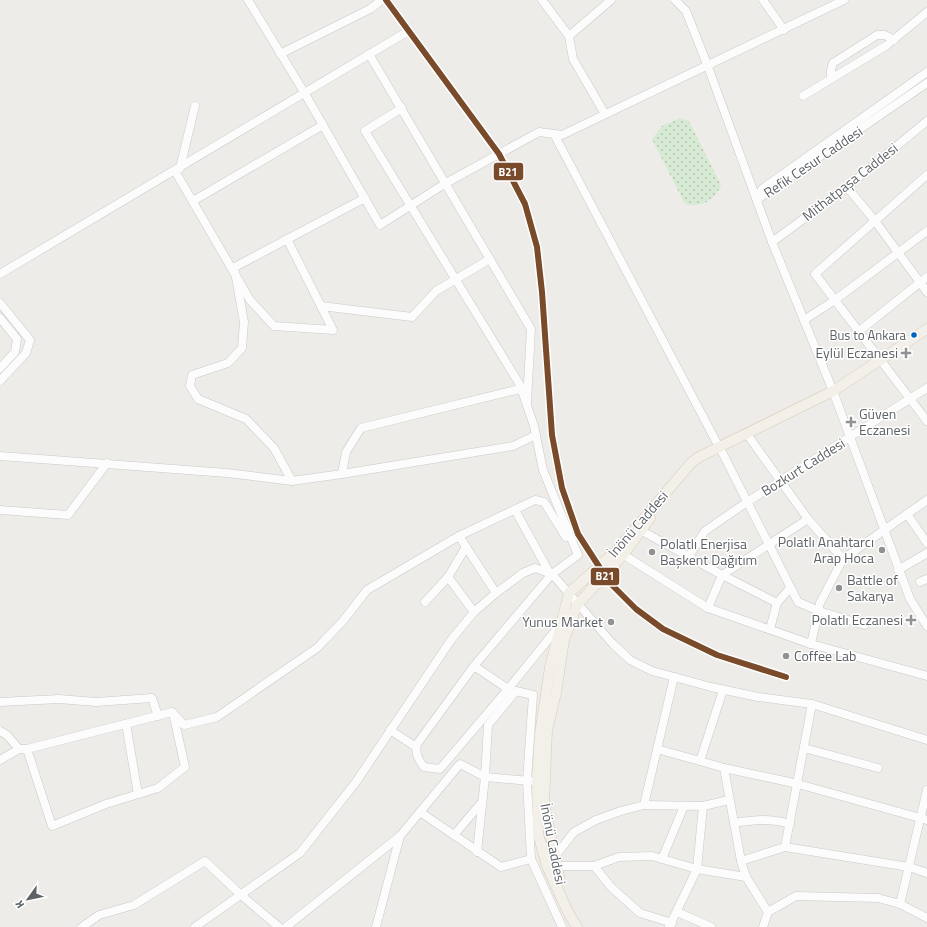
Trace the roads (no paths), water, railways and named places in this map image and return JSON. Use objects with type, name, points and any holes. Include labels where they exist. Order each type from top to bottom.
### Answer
[{"type":"main road","name":"İnönü Caddesi","points":[[882,363],[927,329]]},
{"type":"main road","name":"İnönü Caddesi","points":[[552,863],[544,804],[547,730],[556,693],[564,640],[577,605],[691,463],[749,437],[833,394],[927,336]]},
{"type":"main road","name":"İnönü Caddesi","points":[[577,927],[568,912],[552,863],[538,834],[537,782],[544,708],[550,667],[569,593],[620,553],[642,531],[657,507],[692,468],[720,450],[833,394]]},
{"type":"street","points":[[248,0],[323,124],[380,225],[446,184],[539,132],[562,135],[707,64],[784,30],[844,0]]},
{"type":"street","points":[[280,54],[370,9],[382,0]]},
{"type":"street","points":[[542,0],[569,36],[573,59],[605,114]]},
{"type":"street","points":[[569,36],[611,0]]},
{"type":"street","points":[[675,0],[686,11],[707,64],[772,242],[833,394],[898,570],[910,599],[926,623]]},
{"type":"street","points":[[763,0],[784,30]]},
{"type":"street","points":[[803,96],[894,40],[927,12]]},
{"type":"street","points":[[0,274],[405,33]]},
{"type":"street","points":[[831,79],[831,70],[834,63],[877,35],[885,35],[894,40]]},
{"type":"street","points":[[369,54],[531,329],[527,405]]},
{"type":"street","name":"Refik Cesur Caddesi","points":[[757,200],[926,77]]},
{"type":"street","points":[[195,106],[178,169],[193,201],[250,300],[274,326],[333,330],[287,239]]},
{"type":"street","points":[[402,108],[365,131],[520,385],[520,389],[527,405],[536,435],[543,470],[578,555]]},
{"type":"street","name":"Mithatpaşa Caddesi","points":[[772,242],[847,187],[927,121]]},
{"type":"street","points":[[193,201],[323,124]]},
{"type":"street","points":[[554,134],[798,602],[819,611],[864,625]]},
{"type":"street","points":[[927,175],[815,274],[927,421]]},
{"type":"street","points":[[847,187],[875,221],[927,292]]},
{"type":"street","points":[[234,270],[287,239],[365,198]]},
{"type":"street","points":[[804,320],[835,300],[927,230]]},
{"type":"street","points":[[321,306],[412,317],[436,291],[490,259]]},
{"type":"street","points":[[234,270],[244,322],[242,348],[228,363],[192,375],[190,386],[198,399],[246,419],[274,448],[292,481]]},
{"type":"street","points":[[858,332],[927,277]]},
{"type":"street","points":[[0,303],[30,340],[26,353],[0,381]]},
{"type":"street","points":[[0,318],[17,338],[16,352],[0,368]]},
{"type":"street","name":"Bozkurt Caddesi","points":[[689,556],[705,531],[780,480],[927,388]]},
{"type":"street","points":[[342,474],[346,452],[362,428],[520,389]]},
{"type":"street","points":[[0,456],[227,473],[292,481],[513,446],[536,435]]},
{"type":"street","points":[[749,437],[808,519],[843,559]]},
{"type":"street","points":[[0,510],[68,515],[107,463]]},
{"type":"street","points":[[172,712],[184,725],[217,717],[317,648],[343,621],[367,590],[459,536],[535,500],[544,502],[578,555]]},
{"type":"street","points":[[811,644],[820,603],[843,559],[927,500]]},
{"type":"street","points":[[515,510],[550,573],[569,593],[577,605],[630,660],[652,671],[674,677],[723,690],[758,697],[812,704],[927,740]]},
{"type":"street","points":[[907,514],[927,543]]},
{"type":"street","points":[[708,608],[722,575],[808,519]]},
{"type":"street","points":[[642,531],[777,603]]},
{"type":"street","points":[[459,536],[496,593]]},
{"type":"street","points":[[425,602],[448,577],[466,547]]},
{"type":"street","points":[[620,553],[708,608],[811,644],[927,676]]},
{"type":"street","points":[[898,570],[927,554]]},
{"type":"street","points":[[449,777],[440,769],[424,767],[417,758],[416,747],[474,666],[550,573],[578,555]]},
{"type":"street","points":[[195,927],[300,854],[356,782],[451,640],[474,612],[523,573],[535,568],[550,573]]},
{"type":"street","points":[[448,577],[474,612]]},
{"type":"street","points":[[770,629],[777,603],[790,588]]},
{"type":"street","points":[[440,769],[561,624]]},
{"type":"street","points":[[474,666],[508,689]]},
{"type":"street","points":[[644,806],[674,677]]},
{"type":"street","points":[[700,761],[723,690]]},
{"type":"street","points":[[477,852],[485,777],[488,725],[516,691],[533,695],[527,780],[531,859],[562,927]]},
{"type":"street","points":[[0,702],[59,698],[96,702],[152,698],[158,716]]},
{"type":"street","points":[[785,847],[812,704]]},
{"type":"street","points":[[0,760],[23,749],[172,712]]},
{"type":"street","points":[[0,731],[23,749],[52,826],[106,804],[158,788],[185,767],[172,712]]},
{"type":"street","points":[[126,724],[138,794]]},
{"type":"street","points":[[390,730],[416,747]]},
{"type":"street","points":[[804,748],[878,768]]},
{"type":"street","points":[[657,749],[724,768],[798,784],[923,819]]},
{"type":"street","points":[[286,927],[400,836],[460,764],[485,777],[537,782]]},
{"type":"street","points":[[724,768],[741,861],[746,877],[768,912]]},
{"type":"street","points":[[900,904],[923,819],[927,790]]},
{"type":"street","points":[[552,863],[574,832],[596,820],[644,806],[703,806],[729,800]]},
{"type":"street","points":[[454,835],[482,802]]},
{"type":"street","points":[[662,859],[684,806]]},
{"type":"street","points":[[594,866],[611,887],[640,912],[670,925],[697,869],[703,806]]},
{"type":"street","points":[[420,812],[501,868],[531,859]]},
{"type":"street","points":[[734,823],[766,819],[790,824]]},
{"type":"street","points":[[376,927],[400,836]]},
{"type":"street","points":[[741,861],[785,847],[909,867],[927,873]]},
{"type":"street","points":[[552,863],[594,866],[620,857],[652,856],[697,869],[746,877]]},
{"type":"street","points":[[82,927],[99,914],[134,905],[205,861],[241,895],[279,927]]},
{"type":"street","points":[[763,927],[768,912],[796,896],[878,898],[900,904],[927,918]]},
{"type":"street","points":[[568,912],[569,927]]},
{"type":"street","points":[[677,912],[711,927]]},
{"type":"place","name":"Bus to Ankara","points":[[914,335]]},
{"type":"place","name":"Eylül Eczanesi","points":[[906,353]]},
{"type":"place","name":"Güven Eczanesi","points":[[851,422]]},
{"type":"place","name":"Polatlı Anahtarcı Arap Hoca","points":[[882,550]]},
{"type":"place","name":"Polatlı Enerjisa Başkent Dağıtım","points":[[652,552]]},
{"type":"place","name":"Battle of Sakarya","points":[[839,588]]},
{"type":"place","name":"Polatlı Eczanesi","points":[[911,620]]},
{"type":"place","name":"Yunus Market","points":[[611,622]]},
{"type":"place","name":"Coffee Lab","points":[[786,656]]}]
